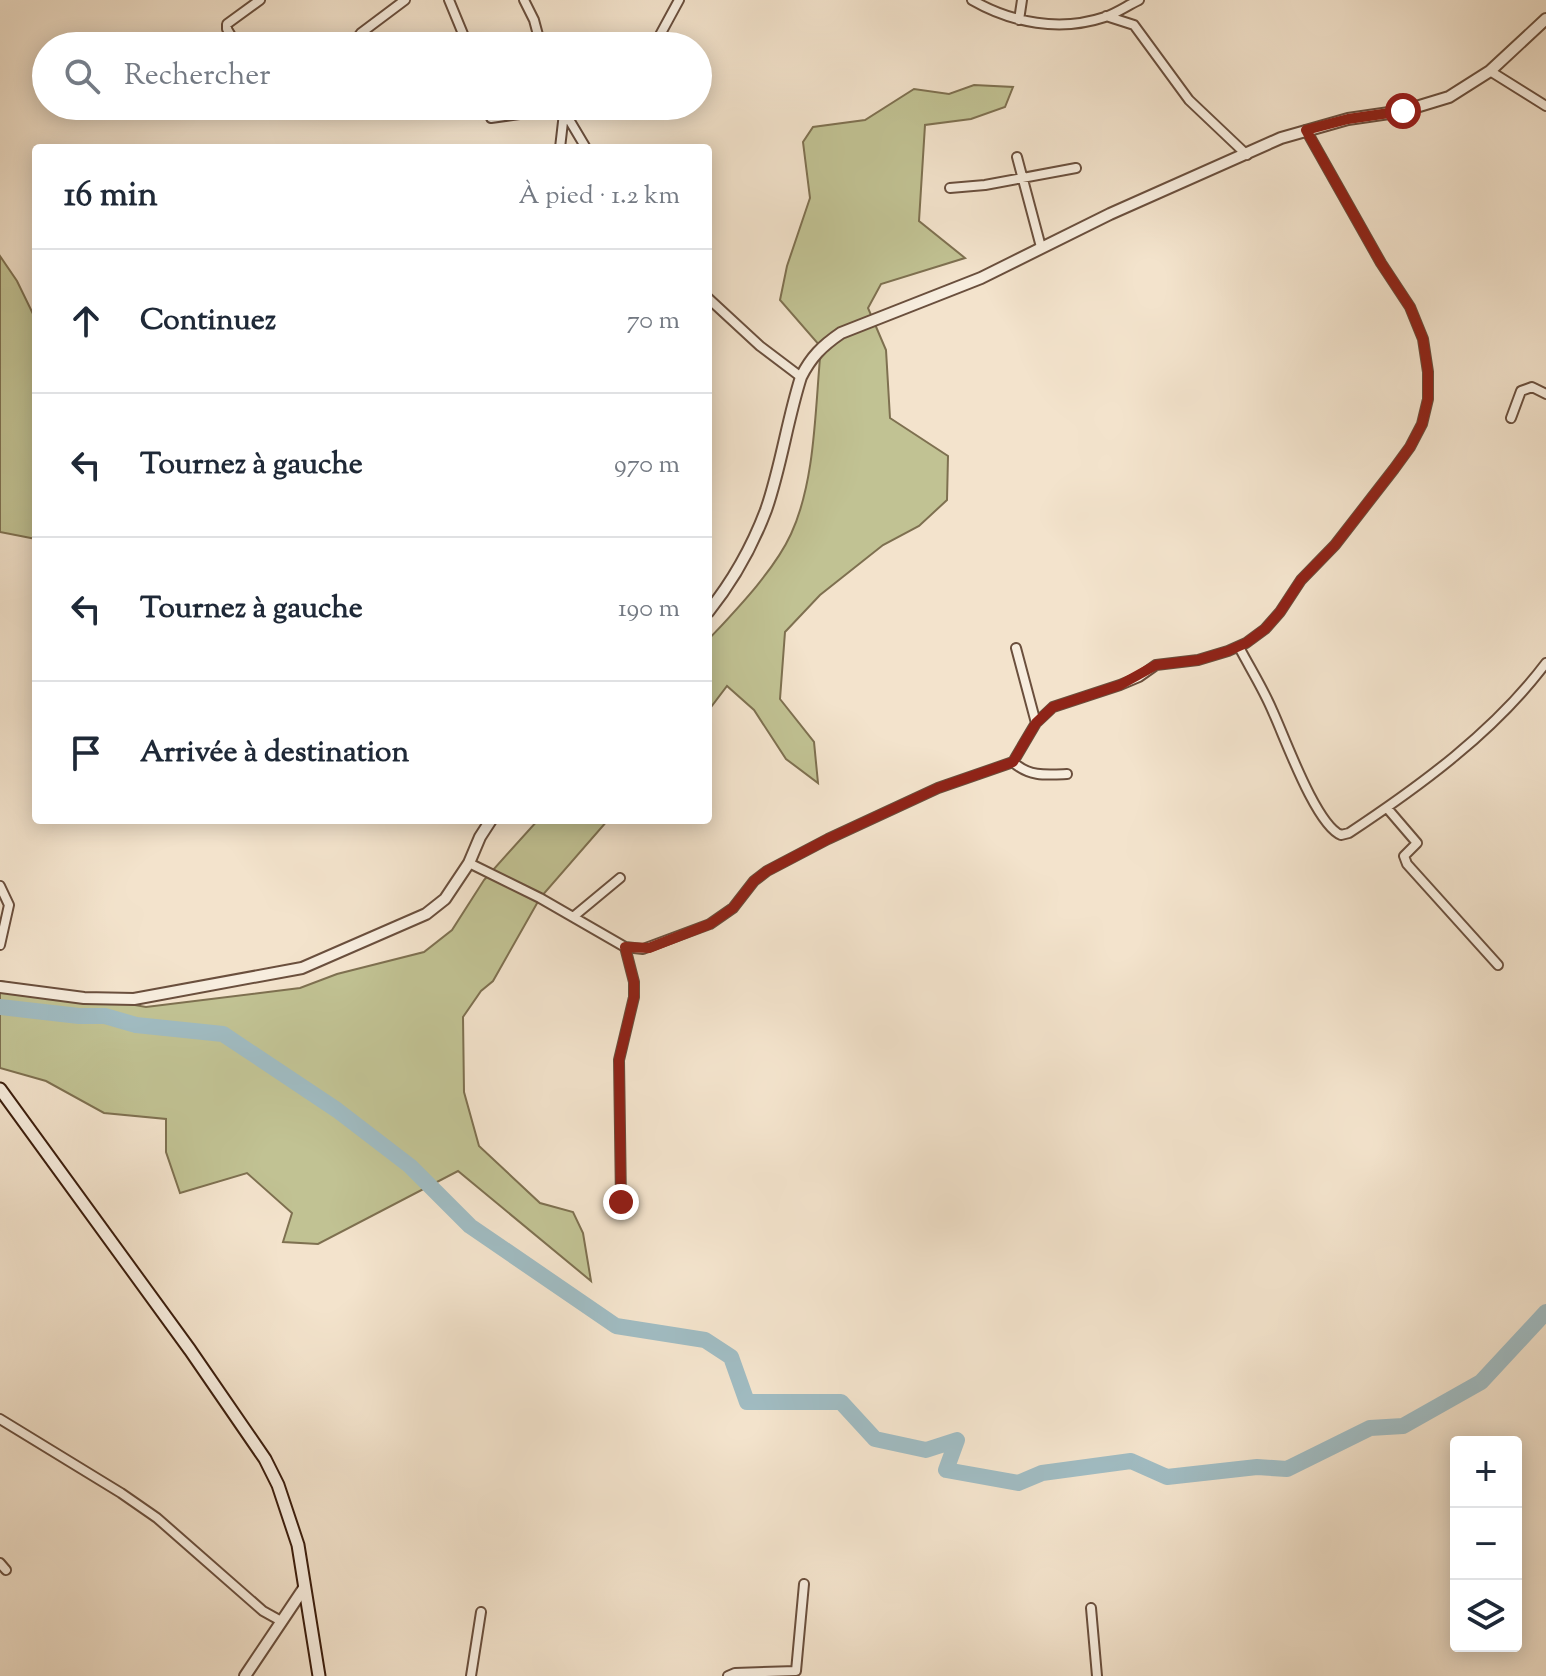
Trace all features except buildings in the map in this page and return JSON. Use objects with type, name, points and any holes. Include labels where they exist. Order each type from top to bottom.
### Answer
[{"type":"main road","points":[[0,1089],[190,1350],[265,1459],[292,1520],[319,1676]]},
{"type":"street","points":[[229,32],[227,24],[260,0]]},
{"type":"street","points":[[362,32],[405,0]]},
{"type":"street","points":[[449,0],[462,32]]},
{"type":"street","points":[[524,0],[537,32]]},
{"type":"street","points":[[662,32],[679,0]]},
{"type":"street","points":[[972,0],[1004,17],[1048,24],[1106,16],[1139,0]]},
{"type":"street","points":[[1019,20],[1022,0]]},
{"type":"street","points":[[1106,16],[1134,25],[1189,100],[1247,155]]},
{"type":"street","points":[[712,607],[737,573],[767,508],[801,377],[810,359],[821,347],[841,333],[981,278],[1041,247],[1306,130],[1434,103],[1469,87],[1546,19]]},
{"type":"street","points":[[1490,71],[1546,106]]},
{"type":"street","points":[[560,144],[562,120]]},
{"type":"street","points":[[570,120],[584,144]]},
{"type":"street","points":[[469,863],[487,869],[625,947],[649,948],[710,924],[733,908],[754,881],[767,871],[828,839],[938,788],[1013,762],[1036,723],[1053,707],[1120,685],[1156,665],[1198,660],[1239,647],[1265,629],[1301,580],[1335,545],[1410,447],[1422,424],[1428,399],[1423,339],[1410,307],[1381,263],[1306,130]]},
{"type":"street","points":[[1017,157],[1041,247]]},
{"type":"street","points":[[950,188],[1076,168]]},
{"type":"street","points":[[712,302],[760,346],[801,377]]},
{"type":"street","points":[[1511,418],[1521,391],[1532,387],[1546,394]]},
{"type":"street","points":[[1239,647],[1273,710],[1284,741],[1326,823],[1341,835],[1387,808],[1487,728],[1546,663]]},
{"type":"street","points":[[1016,648],[1036,723]]},
{"type":"street","points":[[1013,762],[1036,775],[1067,774]]},
{"type":"street","points":[[1387,808],[1417,843],[1404,856],[1407,864],[1498,965]]},
{"type":"street","points":[[0,987],[84,998],[134,999],[302,968],[426,914],[445,899],[469,863],[488,824]]},
{"type":"street","points":[[573,917],[620,878]]},
{"type":"street","points":[[0,886],[9,905],[0,945]]},
{"type":"street","points":[[621,1202],[619,1060],[634,997],[634,982],[625,947]]},
{"type":"street","points":[[0,1419],[157,1518],[263,1611],[281,1621]]},
{"type":"street","points":[[728,1676],[735,1673],[796,1671],[804,1584]]},
{"type":"street","points":[[245,1676],[304,1588]]},
{"type":"street","points":[[1091,1608],[1097,1676]]},
{"type":"street","points":[[471,1676],[481,1612]]},
{"type":"green space","points":[[974,85],[1013,87],[1005,107],[971,119],[925,125],[919,221],[965,258],[881,284],[868,308],[886,350],[890,418],[948,456],[947,500],[919,526],[883,545],[820,595],[785,632],[780,699],[814,742],[818,783],[786,759],[754,710],[727,686],[712,706],[712,636],[753,590],[784,548],[799,513],[810,467],[821,347],[780,300],[787,266],[810,198],[803,142],[813,127],[865,120],[914,89],[949,94]]},
{"type":"green space","points":[[0,256],[32,312],[32,538],[0,532]]},
{"type":"green space","points":[[534,824],[605,824],[540,898],[493,981],[481,991],[463,1017],[464,1092],[479,1146],[540,1203],[573,1212],[583,1233],[591,1281],[458,1171],[318,1244],[283,1242],[292,1213],[247,1173],[180,1193],[166,1152],[166,1119],[104,1113],[46,1081],[0,1068],[0,981],[146,1007],[300,988],[337,974],[424,952],[452,930],[484,880]]},
{"type":"waterway","points":[[0,1007],[105,1016],[136,1025],[223,1034],[337,1110],[410,1166],[470,1226],[616,1326],[705,1340],[731,1357],[747,1402],[841,1402],[875,1439],[926,1450],[957,1440],[946,1470],[1018,1483],[1042,1473],[1131,1461],[1167,1477],[1257,1467],[1287,1469],[1370,1428],[1403,1426],[1481,1382],[1546,1312]]},
{"type":"route","points":[[621,1202],[619,1060],[634,997],[634,982],[625,947],[649,948],[710,924],[733,908],[754,881],[767,871],[938,788],[1013,762],[1036,723],[1053,707],[1120,685],[1156,665],[1198,660],[1246,643],[1265,629],[1280,612],[1301,580],[1335,545],[1410,447],[1422,424],[1428,399],[1423,339],[1410,307],[1381,263],[1306,130],[1348,119],[1403,111]]}]
